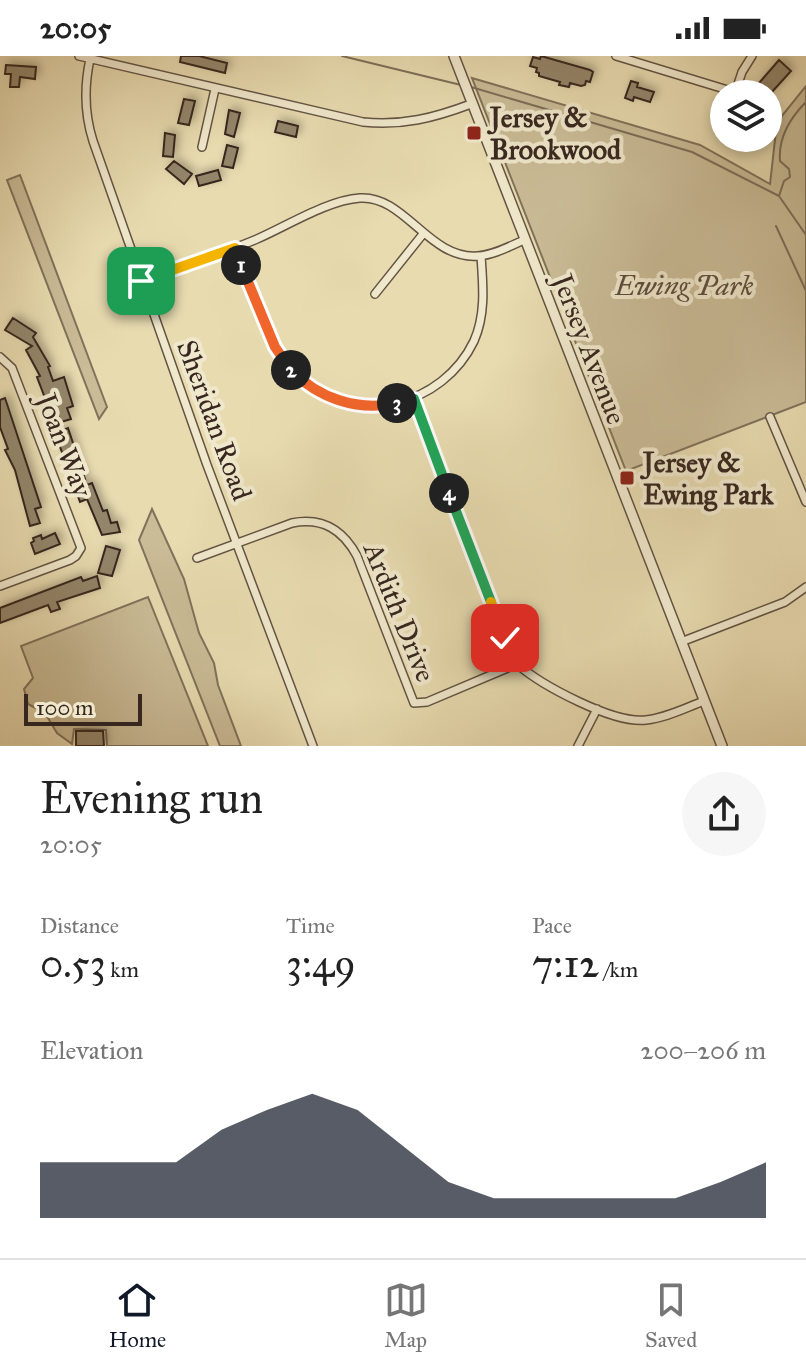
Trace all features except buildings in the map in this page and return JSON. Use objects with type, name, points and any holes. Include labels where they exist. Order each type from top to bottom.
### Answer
[{"type":"street","points":[[79,56],[352,120],[384,124],[425,120],[470,101]]},
{"type":"street","name":"Jersey Avenue","points":[[454,56],[722,746]]},
{"type":"street","points":[[616,56],[638,59],[731,91],[736,88],[752,56]]},
{"type":"street","name":"Sheridan Road","points":[[90,59],[85,97],[88,126],[141,281],[313,746]]},
{"type":"street","points":[[202,147],[215,89]]},
{"type":"street","points":[[141,281],[235,248],[328,207],[363,198],[375,199],[390,206],[423,234],[448,249],[470,256],[481,256],[524,240]]},
{"type":"street","points":[[375,294],[423,234]]},
{"type":"street","points":[[235,248],[275,347],[285,364],[300,379],[325,395],[355,405],[383,406],[414,399],[447,378],[463,361],[474,341],[483,306],[481,256]]},
{"type":"street","name":"Joan Way","points":[[0,357],[12,368],[80,543],[79,553],[70,560],[0,586]]},
{"type":"street","points":[[414,399],[517,664],[537,681],[597,709],[627,719],[647,720],[704,701]]},
{"type":"street","points":[[770,417],[806,502]]},
{"type":"street","name":"Ardith Drive","points":[[197,558],[301,521],[324,523],[342,534],[357,556],[411,701],[416,705],[517,664]]},
{"type":"street","points":[[681,642],[785,602],[806,587]]},
{"type":"street","points":[[578,746],[597,709]]},
{"type":"green space","name":"Ewing Park","points":[[472,78],[700,145],[770,184],[774,152],[782,152],[782,116],[806,86],[806,402],[626,471]]},
{"type":"green space","points":[[20,175],[107,407],[99,419],[7,180]]},
{"type":"green space","points":[[152,509],[184,579],[199,633],[214,663],[218,685],[241,746],[220,746],[139,540]]},
{"type":"green space","points":[[148,597],[208,746],[107,746],[106,730],[74,729],[72,744],[57,733],[45,713],[28,704],[24,689],[33,678],[21,646]]},
{"type":"waterway","points":[[342,56],[461,85]]},
{"type":"waterway","points":[[471,87],[692,152],[779,196],[806,235]]},
{"type":"waterway","points":[[779,196],[784,181],[790,177],[789,169],[780,161],[783,136],[790,121],[806,102]]},
{"type":"waterway","points":[[776,226],[806,291]]},
{"type":"place","name":"Jersey & Brookwood","points":[[474,133]]},
{"type":"place","name":"Jersey & Ewing Park","points":[[627,478]]},
{"type":"route","points":[[141,281],[235,248],[275,347],[285,364],[300,379],[325,395],[355,405],[383,406],[414,399],[505,638]]}]
